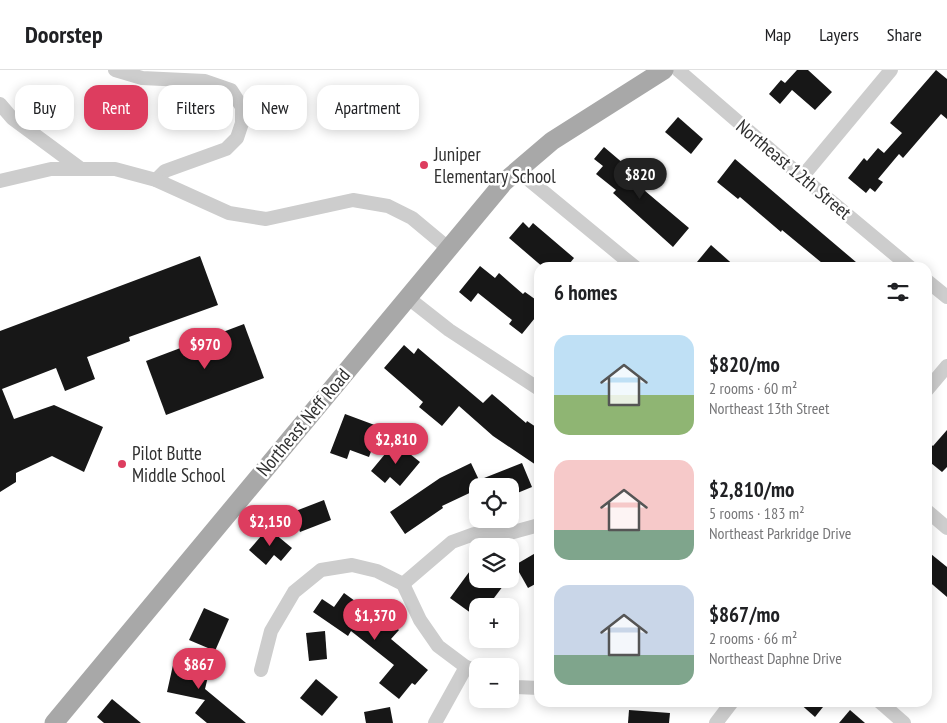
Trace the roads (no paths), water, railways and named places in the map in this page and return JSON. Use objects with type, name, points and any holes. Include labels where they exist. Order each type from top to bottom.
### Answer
[{"type":"main road","name":"Northeast Neff Road","points":[[54,723],[489,198],[517,170],[552,141],[664,70]]},
{"type":"street","points":[[115,70],[142,78],[205,81],[231,90],[242,107],[242,123],[237,138],[226,149],[165,171],[156,180]]},
{"type":"street","name":"Northeast 12th Street","points":[[678,70],[904,262]]},
{"type":"street","points":[[802,177],[891,70]]},
{"type":"street","points":[[0,104],[12,118],[81,169]]},
{"type":"street","points":[[0,181],[52,169],[115,169],[156,180],[229,214],[266,219],[353,200],[388,206],[412,218],[448,248]]},
{"type":"street","points":[[517,170],[629,262]]},
{"type":"street","points":[[932,285],[947,297]]},
{"type":"street","points":[[407,298],[449,330],[534,386]]},
{"type":"street","points":[[932,384],[947,366]]},
{"type":"street","points":[[932,515],[947,528]]},
{"type":"street","points":[[403,584],[452,542],[474,534],[502,535],[534,526]]},
{"type":"street","points":[[261,670],[271,631],[294,592],[321,570],[352,565],[377,570],[403,584],[420,620],[438,646],[469,667]]},
{"type":"street","points":[[435,723],[469,673]]},
{"type":"street","points":[[519,687],[534,688]]},
{"type":"street","points":[[716,723],[728,707]]},
{"type":"street","points":[[886,707],[904,723]]},
{"type":"place","name":"Juniper Elementary School","points":[[424,165]]},
{"type":"place","name":"Pilot Butte Middle School","points":[[122,464]]}]
